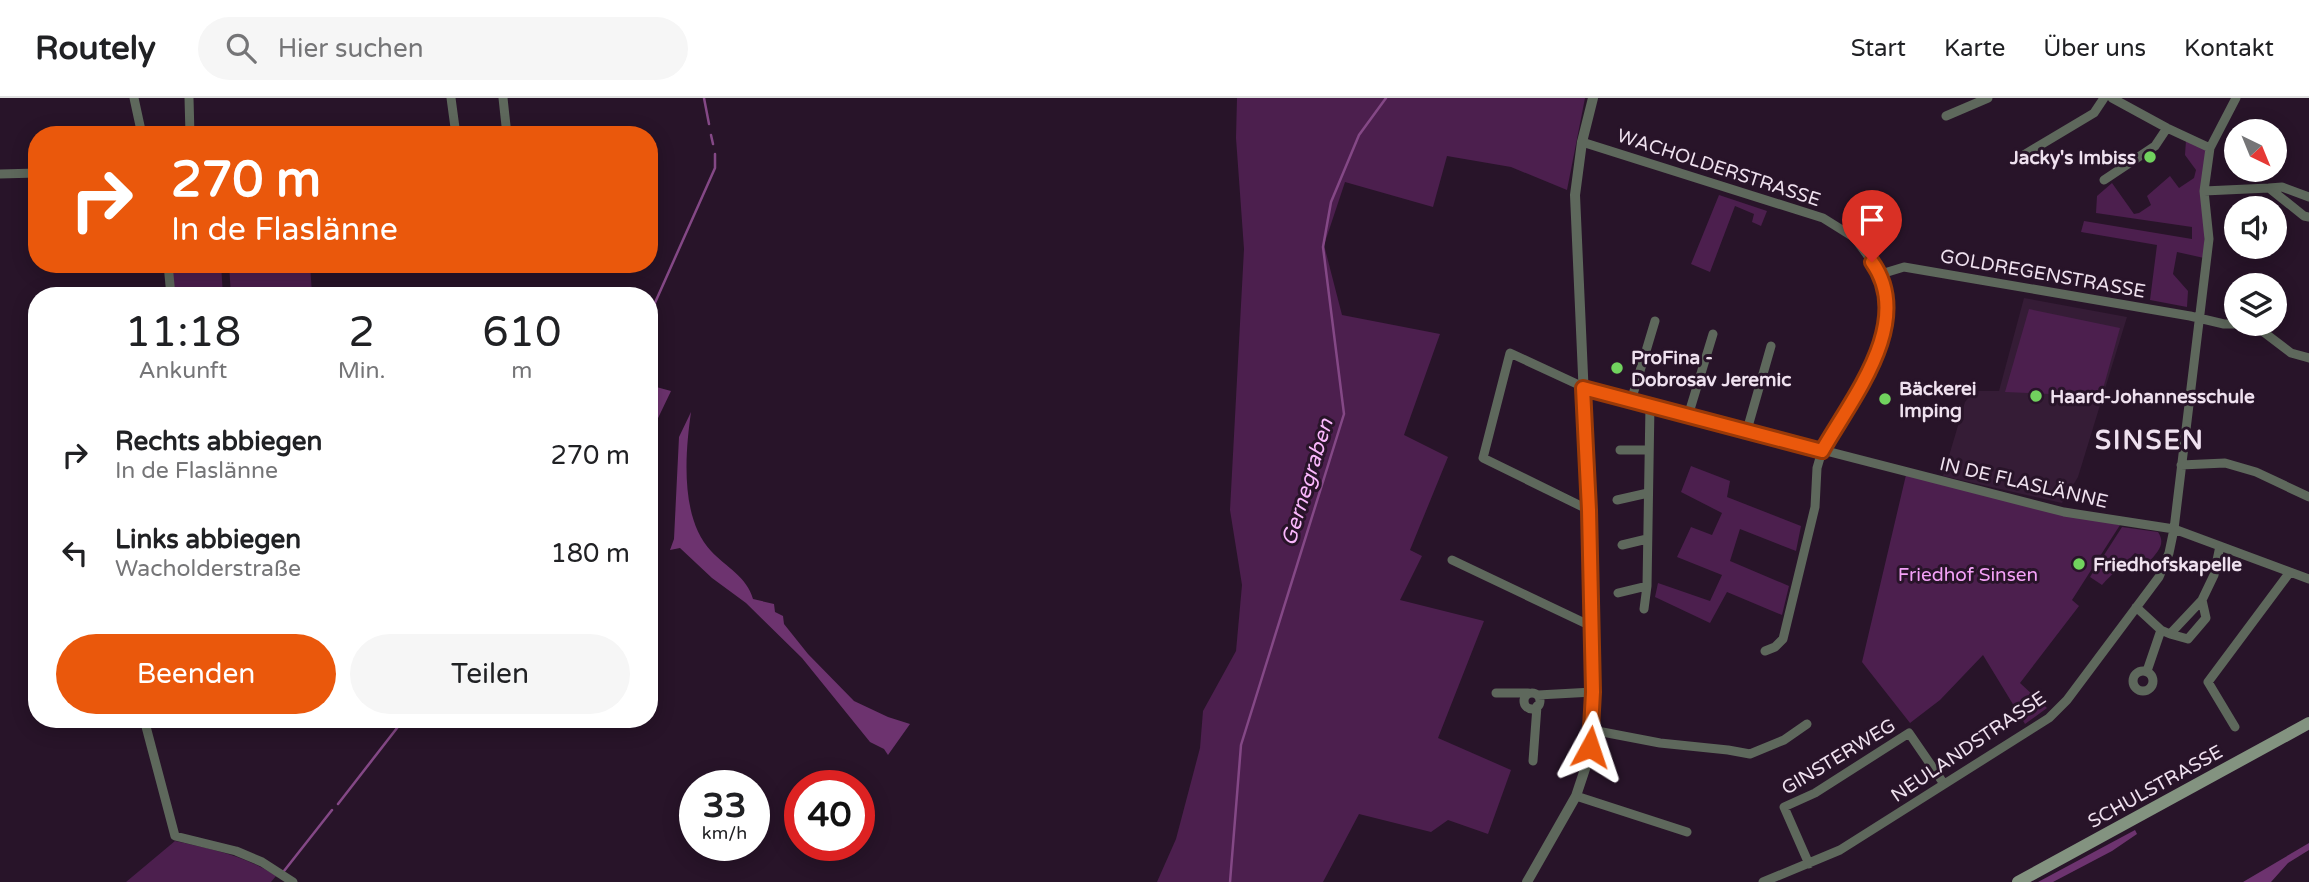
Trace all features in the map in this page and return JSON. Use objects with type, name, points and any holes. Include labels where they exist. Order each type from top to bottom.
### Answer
[{"type":"main road","name":"SCHULSTRASSE","points":[[2018,882],[2309,723]]},
{"type":"street","points":[[134,98],[140,126]]},
{"type":"street","points":[[190,98],[190,126]]},
{"type":"street","points":[[451,98],[455,126]]},
{"type":"street","points":[[503,98],[506,126]]},
{"type":"street","points":[[1527,882],[1576,796],[1587,763],[1592,730],[1589,510],[1575,195],[1582,142],[1593,98]]},
{"type":"street","points":[[1946,116],[1988,98]]},
{"type":"street","points":[[2017,159],[2094,113],[2104,98]]},
{"type":"street","points":[[2112,98],[2210,148]]},
{"type":"street","name":"NEULANDSTRASSE","points":[[1763,882],[1840,850],[2049,718],[2067,699],[2159,577],[2169,553],[2174,528],[2200,318],[2209,240],[2204,191],[2210,148],[2236,98]]},
{"type":"street","points":[[2104,180],[2155,146],[2167,128]]},
{"type":"street","name":"WACHOLDERSTRASSE","points":[[1582,142],[1823,218],[1855,238],[1881,274],[1887,301],[1885,331],[1878,354],[1822,451]]},
{"type":"street","points":[[0,174],[28,173]]},
{"type":"street","points":[[2204,191],[2282,187],[2309,197]]},
{"type":"street","points":[[2269,188],[2304,216],[2309,217]]},
{"type":"street","name":"GOLDREGENSTRASSE","points":[[1881,274],[1904,267],[2224,324]]},
{"type":"street","points":[[1631,401],[1655,321]]},
{"type":"street","points":[[1688,416],[1713,334]]},
{"type":"street","points":[[2268,336],[2291,354],[2309,358]]},
{"type":"street","points":[[1747,430],[1771,345]]},
{"type":"street","name":"IN DE FLASLÄNNE","points":[[1589,510],[1483,458],[1510,353],[1583,388],[2064,512],[2174,528],[2309,579]]},
{"type":"street","points":[[1644,610],[1647,586],[1650,405]]},
{"type":"street","points":[[1619,450],[1649,450]]},
{"type":"street","points":[[1765,651],[1775,648],[1783,639],[1815,507],[1817,468],[1822,451]]},
{"type":"street","points":[[2181,465],[2225,463],[2256,472],[2309,498]]},
{"type":"street","points":[[1617,500],[1648,493]]},
{"type":"street","points":[[1622,545],[1647,540]]},
{"type":"street","points":[[2147,671],[2166,632],[2202,600],[2214,575],[2220,545]]},
{"type":"street","points":[[1452,560],[1591,626]]},
{"type":"street","points":[[2235,727],[2208,681],[2290,572]]},
{"type":"street","points":[[1618,593],[1647,586]]},
{"type":"street","points":[[2136,607],[2166,632],[2188,639],[2206,618],[2202,600]]},
{"type":"street","points":[[1496,693],[1593,692]]},
{"type":"street","points":[[1533,694],[1540,700],[1537,706],[1533,761]]},
{"type":"street","points":[[1533,694],[1524,699],[1524,704],[1531,709],[1537,706]]},
{"type":"street","points":[[1592,730],[1660,743],[1750,754],[1784,740],[1807,724]]},
{"type":"street","points":[[146,728],[175,836],[236,851],[262,862],[293,882]]},
{"type":"street","name":"GINSTERWEG","points":[[1809,864],[1784,807],[1815,793],[1909,733],[1944,784]]},
{"type":"street","points":[[1576,796],[1687,832]]},
{"type":"shaded area","name":"Haard-Johannesschule","points":[[2024,298],[2127,317],[2078,477],[2062,503],[1943,476],[1965,402],[1974,391],[1999,391]]},
{"type":"shaded area","points":[[658,387],[671,391],[658,418]]},
{"type":"shaded area","points":[[691,412],[687,485],[689,504],[701,537],[711,551],[741,578],[753,599],[774,604],[775,612],[783,616],[784,624],[808,654],[854,701],[910,724],[888,755],[884,749],[870,742],[802,658],[746,603],[712,578],[680,548],[670,550],[674,539],[679,437]]},
{"type":"shaded area","points":[[2135,830],[2137,834],[2112,851],[2053,882],[2038,882]]},
{"type":"shaded area","points":[[2309,843],[2309,850],[2288,863],[2271,882],[2243,882]]},
{"type":"green space","points":[[1237,98],[1585,98],[1567,190],[1511,167],[1447,156],[1433,207],[1345,182],[1324,245],[1342,315],[1440,334],[1404,435],[1448,457],[1410,550],[1422,556],[1400,600],[1484,621],[1438,738],[1511,770],[1488,834],[1448,820],[1431,832],[1359,814],[1323,882],[1157,882],[1176,839],[1200,748],[1203,711],[1236,651],[1242,585],[1230,510],[1244,249],[1236,138]]},
{"type":"green space","points":[[2186,140],[2208,150],[2204,258],[2177,252],[2173,274],[2188,291],[2187,307],[2150,300],[2157,245],[2081,232],[2084,221],[2192,239],[2192,227],[2096,213],[2097,196],[2112,183],[2134,214],[2151,205],[2147,196],[2170,176],[2179,188],[2194,178],[2196,170],[2185,155]]},
{"type":"green space","points":[[1719,195],[1767,211],[1761,226],[1752,222],[1754,214],[1735,206],[1710,272],[1691,264]]},
{"type":"green space","points":[[171,273],[222,273],[222,287],[173,287]]},
{"type":"green space","points":[[230,273],[311,273],[312,287],[230,287]]},
{"type":"green space","points":[[2029,309],[2120,328],[2101,396],[2005,392]]},
{"type":"green space","points":[[1691,466],[1730,481],[1727,497],[1801,526],[1796,551],[1740,529],[1730,561],[1789,586],[1782,615],[1727,592],[1710,623],[1655,597],[1658,583],[1710,601],[1722,575],[1677,557],[1691,527],[1712,535],[1722,513],[1681,492]]},
{"type":"green space","name":"Friedhof Sinsen","points":[[1906,475],[2120,525],[2072,600],[2079,606],[2020,683],[2047,708],[2025,724],[1983,655],[1940,700],[1910,723],[1862,662]]},
{"type":"green space","points":[[2122,527],[2158,532],[2160,547],[2150,561],[2135,553],[2102,585],[2090,577]]},
{"type":"green space","points":[[175,841],[239,858],[276,876],[271,882],[126,882]]},
{"type":"waterway","points":[[704,98],[709,124]]},
{"type":"waterway","name":"Gernegraben","points":[[1230,882],[1241,745],[1344,414],[1323,247],[1331,202],[1359,135],[1386,98]]},
{"type":"waterway","points":[[711,135],[713,144]]},
{"type":"waterway","points":[[658,296],[715,168],[715,154]]},
{"type":"waterway","points":[[338,804],[397,728]]},
{"type":"waterway","points":[[284,871],[332,810]]},
{"type":"place","name":"Jacky's Imbiss","points":[[2150,157]]},
{"type":"place","name":"ProFina - Dobrosav Jeremic","points":[[1617,368]]},
{"type":"place","name":"Haard-Johannesschule","points":[[2036,396]]},
{"type":"place","name":"Bäckerei Imping","points":[[1885,399]]},
{"type":"place","name":"Friedhofskapelle","points":[[2079,564]]},
{"type":"district","name":"SINSEN","points":[[2150,440]]},
{"type":"route","points":[[1590,747],[1593,692],[1583,388],[1822,451],[1878,354],[1885,331],[1887,301],[1881,274],[1872,262]]}]
